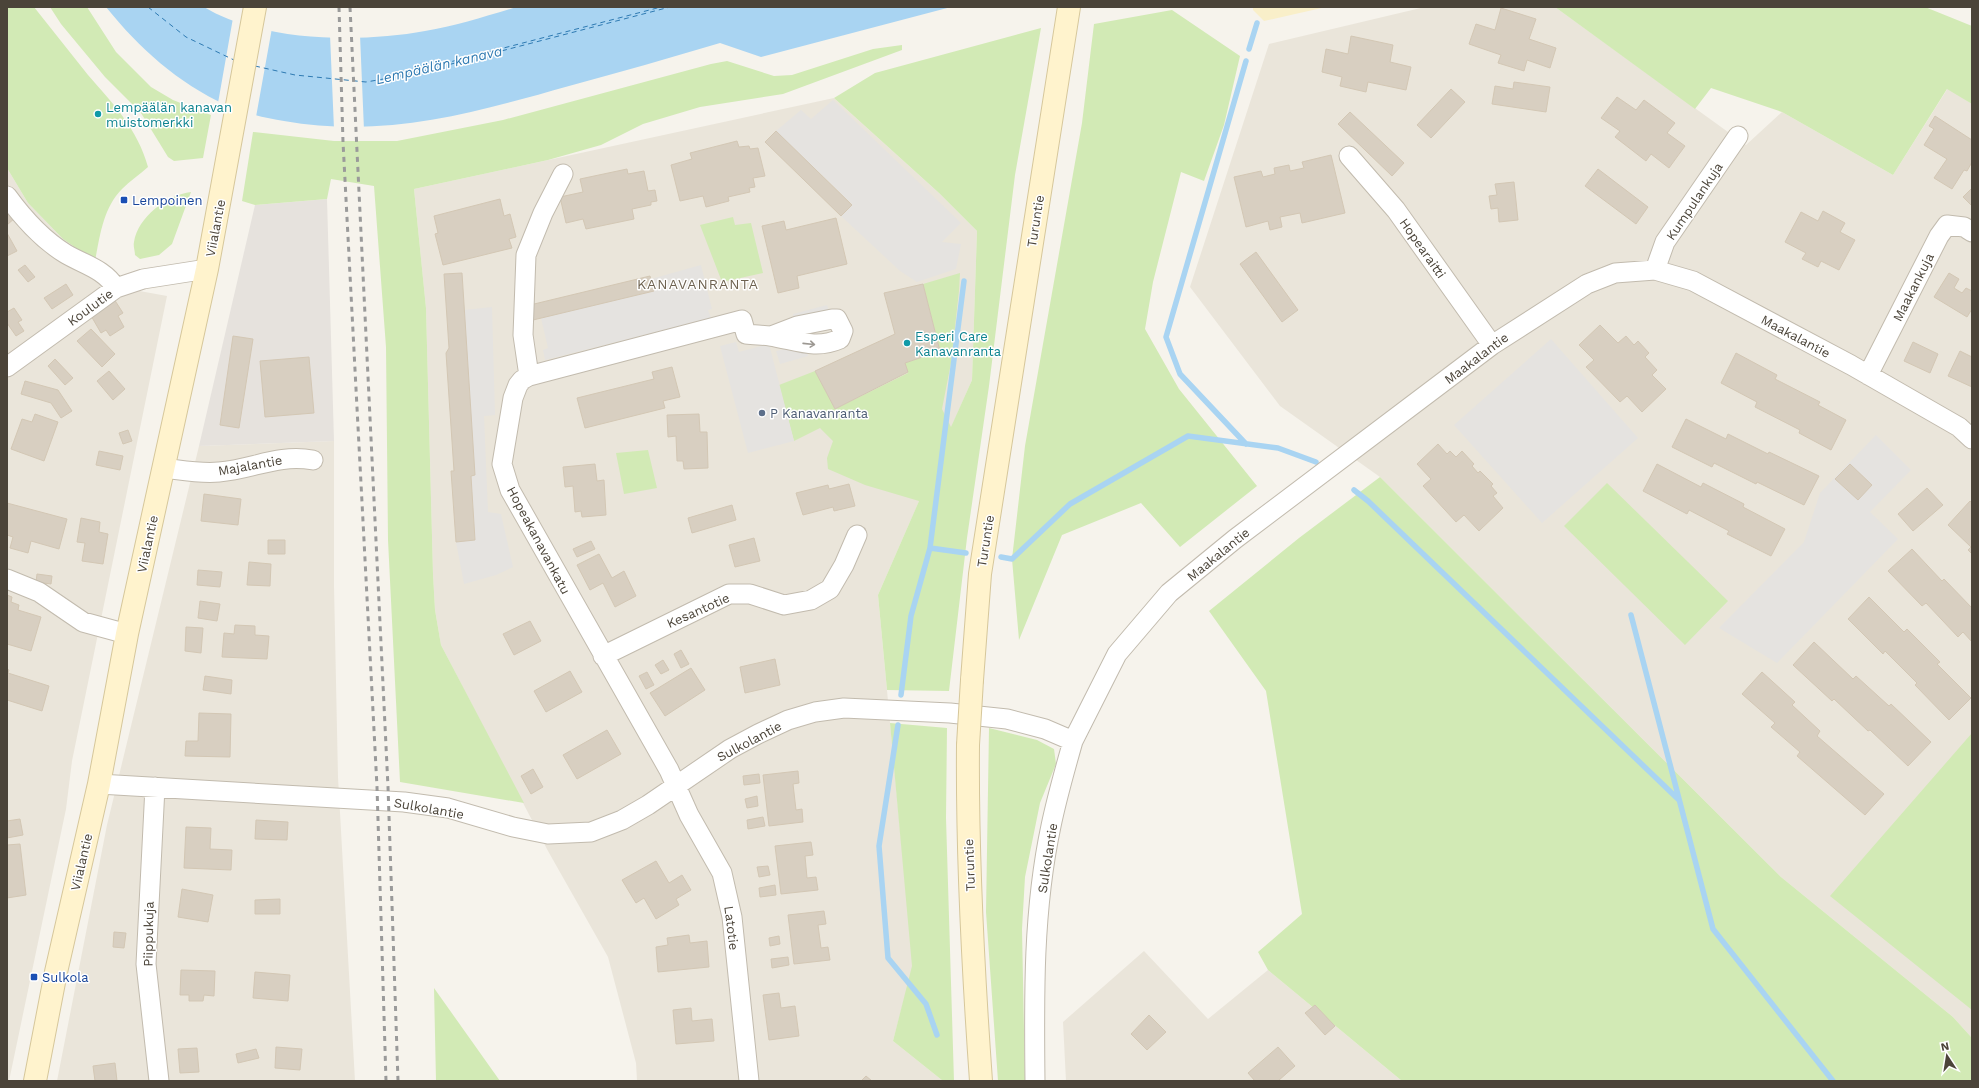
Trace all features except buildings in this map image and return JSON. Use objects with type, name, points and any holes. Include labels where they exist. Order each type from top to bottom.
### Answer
[{"type":"main road","name":"Viialantie","points":[[35,1081],[56,972],[99,784],[127,634],[207,269],[255,7]]},
{"type":"main road","name":"Turuntie","points":[[981,1081],[971,939],[967,826],[968,745],[980,574],[1069,7]]},
{"type":"street","name":"Kumpulankuja","points":[[1656,270],[1665,242],[1738,136]]},
{"type":"street","name":"Hopearaitti","points":[[1349,156],[1396,210],[1492,345]]},
{"type":"street","points":[[563,174],[543,213],[526,255],[523,335],[529,376],[742,320],[746,334],[771,336]]},
{"type":"street","points":[[7,196],[34,229],[66,253],[102,271],[116,288]]},
{"type":"street","name":"Maakankuja","points":[[1868,375],[1939,236],[1947,225],[1964,227],[1972,232]]},
{"type":"street","name":"Koulutie","points":[[7,367],[116,288],[143,279],[207,269]]},
{"type":"street","name":"Maakalantie","points":[[1073,741],[1117,654],[1170,593],[1235,539],[1492,345],[1587,284],[1615,273],[1656,270],[1693,281],[1868,375],[1959,427],[1972,439]]},
{"type":"street","name":"Hopeakanavankatu","points":[[529,376],[522,380],[518,385],[513,398],[502,464],[510,490],[669,770],[676,786]]},
{"type":"street","name":"Majalantie","points":[[163,468],[186,471],[218,472],[246,468],[274,460],[297,457],[313,460]]},
{"type":"street","name":"Kesantotie","points":[[603,656],[729,594],[750,594],[784,605],[811,600],[830,589],[844,565],[858,535]]},
{"type":"street","points":[[7,579],[39,592],[83,622],[127,634]]},
{"type":"street","name":"Sulkolantie","points":[[99,784],[404,802],[448,808],[513,827],[548,834],[591,832],[622,820],[676,786],[730,749],[758,734],[788,720],[815,712],[844,708],[950,713],[1007,719],[1045,729],[1073,741],[1050,826],[1042,885],[1034,978],[1035,1081]]},
{"type":"street","name":"Latotie","points":[[676,786],[722,873],[732,917],[749,1081]]},
{"type":"street","name":"Piippukuja","points":[[155,787],[146,964],[159,1081]]},
{"type":"shaded area","points":[[1425,7],[1555,7],[1746,145],[1782,112],[1893,175],[1948,88],[1972,104],[1972,1038],[1953,1017],[1781,877],[1380,477],[1280,406],[1190,287],[1269,44]]},
{"type":"shaded area","points":[[834,98],[939,193],[977,231],[972,380],[878,595],[913,966],[893,1041],[943,1081],[637,1081],[636,1063],[608,957],[548,851],[441,645],[435,610],[433,574],[426,308],[414,189]]},
{"type":"shaded area","points":[[833,100],[961,223],[942,242],[961,244],[956,269],[917,282],[900,271],[841,216],[852,204],[776,131],[801,110],[811,119]]},
{"type":"shaded area","points":[[7,168],[28,203],[63,239],[134,290],[167,296],[72,761],[66,809],[9,1081],[7,1081]]},
{"type":"shaded area","points":[[327,199],[334,441],[199,446],[255,205]]},
{"type":"shaded area","points":[[701,265],[712,309],[708,310],[711,318],[545,360],[543,350],[548,348],[541,318],[653,291],[651,279]]},
{"type":"shaded area","points":[[827,305],[830,314],[795,323],[793,314]]},
{"type":"shaded area","points":[[492,307],[495,415],[484,416],[488,512],[501,514],[513,567],[496,575],[464,584],[456,542],[475,540],[471,476],[475,475],[464,310]]},
{"type":"shaded area","points":[[1551,339],[1638,438],[1542,523],[1454,425]]},
{"type":"shaded area","name":"P Kanavanranta","points":[[736,342],[739,352],[769,344],[794,441],[748,453],[720,346]]},
{"type":"shaded area","points":[[805,344],[808,356],[780,364],[776,351]]},
{"type":"shaded area","points":[[1876,435],[1911,470],[1870,512],[1898,539],[1777,663],[1719,628],[1804,542],[1820,493]]},
{"type":"shaded area","points":[[334,441],[334,586],[338,777],[355,1081],[57,1081],[107,825],[199,446]]},
{"type":"shaded area","points":[[1144,951],[1208,1019],[1268,970],[1402,1081],[1066,1081],[1063,1022]]},
{"type":"green space","points":[[7,7],[34,7],[124,118],[138,140],[148,167],[122,189],[110,205],[103,223],[95,261],[63,239],[28,203],[7,168]]},
{"type":"green space","points":[[50,7],[87,7],[116,52],[151,87],[173,100],[211,115],[203,158],[174,161],[168,157],[141,113],[105,77],[61,24]]},
{"type":"green space","points":[[1555,7],[1925,7],[1972,26],[1972,104],[1947,89],[1893,175],[1782,112],[1711,88],[1695,109]]},
{"type":"green space","points":[[1172,10],[1240,56],[1224,125],[1204,181],[1181,172],[1153,282],[1145,329],[1179,389],[1257,486],[1180,547],[1141,503],[1062,535],[1019,640],[1012,559],[1025,446],[1082,123],[1094,24]]},
{"type":"green space","points":[[1041,28],[1015,175],[989,386],[967,538],[949,691],[887,690],[878,595],[919,501],[865,485],[828,469],[827,458],[833,441],[820,428],[794,441],[779,385],[815,371],[835,409],[908,373],[905,363],[940,351],[923,284],[960,273],[951,363],[942,409],[951,427],[972,380],[977,231],[939,193],[834,98],[875,73]]},
{"type":"green space","points":[[902,45],[902,50],[783,94],[700,107],[643,124],[601,145],[548,160],[414,189],[426,308],[433,574],[435,610],[441,645],[524,803],[400,782],[388,540],[386,347],[374,186],[331,179],[327,199],[255,205],[242,201],[253,132],[334,141],[397,141],[503,120],[711,64],[727,61],[774,76],[792,75],[873,49]]},
{"type":"green space","points":[[191,192],[172,244],[159,255],[140,259],[135,255],[134,244],[137,233],[147,216],[163,203],[182,194]]},
{"type":"green space","points":[[733,217],[735,225],[751,223],[763,273],[722,282],[700,225]]},
{"type":"green space","points":[[648,450],[657,488],[624,494],[616,453]]},
{"type":"green space","points":[[1380,477],[1781,877],[1953,1017],[1972,1038],[1972,1081],[1402,1081],[1268,970],[1258,952],[1302,914],[1266,691],[1209,611],[1299,538]]},
{"type":"green space","points":[[1607,483],[1728,601],[1685,645],[1564,526]]},
{"type":"green space","points":[[890,723],[947,728],[946,818],[954,1081],[943,1081],[893,1041],[912,966]]},
{"type":"green space","points":[[989,728],[1037,740],[1054,749],[1056,764],[1040,803],[1025,877],[1022,929],[1025,1081],[998,1081],[986,912]]},
{"type":"green space","points":[[1972,733],[1972,1010],[1830,896]]},
{"type":"green space","points":[[434,988],[500,1081],[436,1081]]},
{"type":"sand","points":[[1253,7],[1326,7],[1264,21],[1253,10]]},
{"type":"water","name":"Lempäälän kanava","points":[[106,7],[204,7],[227,19],[254,27],[312,37],[342,38],[399,35],[437,29],[460,24],[517,7],[951,7],[761,57],[720,43],[464,114],[394,125],[358,127],[322,126],[284,121],[255,115],[226,105],[192,86],[160,63],[132,37]]},
{"type":"pier","points":[[233,18],[272,28],[256,117],[227,108],[218,103]]},
{"type":"pier","points":[[330,35],[360,35],[364,130],[334,129]]},
{"type":"waterway","points":[[1249,49],[1257,23]]},
{"type":"waterway","points":[[1246,61],[1166,337],[1180,374],[1246,444]]},
{"type":"waterway","points":[[964,281],[930,548],[966,553]]},
{"type":"waterway","points":[[1001,557],[1012,559],[1070,504],[1188,436],[1278,448],[1316,462]]},
{"type":"waterway","points":[[1354,490],[1368,501],[1679,800]]},
{"type":"waterway","points":[[901,695],[911,616],[930,548]]},
{"type":"waterway","points":[[1631,615],[1713,929],[1833,1081]]},
{"type":"waterway","points":[[898,725],[879,846],[888,958],[926,1004],[937,1035]]},
{"type":"ferry route","points":[[148,7],[186,37],[234,60]]},
{"type":"ferry route","points":[[400,75],[661,7]]},
{"type":"ferry route","points":[[255,66],[295,75],[366,82],[413,74],[670,7]]},
{"type":"railway","points":[[339,7],[343,142],[377,787],[386,1081]]},
{"type":"railway","points":[[350,7],[388,787],[398,1081]]},
{"type":"place","name":"Lempäälän kanavan muistomerkki","points":[[98,114]]},
{"type":"place","name":"Lempoinen","points":[[124,200]]},
{"type":"place","name":"Esperi Care Kanavanranta","points":[[907,343]]},
{"type":"place","name":"P Kanavanranta","points":[[762,413]]},
{"type":"place","name":"Sulkola","points":[[34,977]]},
{"type":"district","name":"KANAVANRANTA","points":[[698,284]]}]
